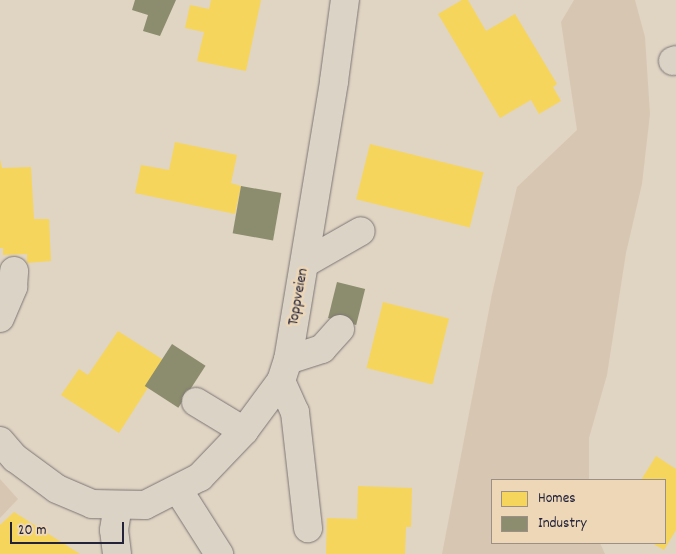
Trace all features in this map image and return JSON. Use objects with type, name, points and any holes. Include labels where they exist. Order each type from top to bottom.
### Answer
[{"type":"street","name":"Toppveien","points":[[0,441],[14,458],[58,489],[92,504],[118,506],[145,505],[179,491],[200,477],[244,431],[284,371],[305,263],[345,0]]},
{"type":"street","points":[[305,263],[361,231]]},
{"type":"street","points":[[0,318],[13,287],[14,272]]},
{"type":"street","points":[[308,528],[296,412],[284,371],[322,349],[340,329]]},
{"type":"street","points":[[196,402],[244,431]]},
{"type":"street","points":[[179,491],[219,554]]},
{"type":"street","points":[[118,506],[114,530],[118,554]]},
{"type":"shaded area","points":[[574,0],[635,0],[645,37],[650,114],[642,184],[626,253],[607,375],[589,438],[589,479],[491,479],[491,544],[600,544],[605,554],[442,554],[492,294],[517,187],[577,130],[561,22]]},
{"type":"shaded area","points":[[0,479],[18,499],[0,518]]},
{"type":"building: Homes","points":[[211,0],[261,0],[246,71],[197,61],[204,32],[185,28],[190,5],[209,9]]},
{"type":"building: Homes","points":[[462,0],[468,0],[486,31],[515,14],[557,84],[553,87],[561,101],[539,114],[531,100],[500,118],[438,14]]},
{"type":"building: Homes","points":[[175,142],[237,155],[231,183],[241,186],[235,214],[135,193],[141,165],[169,170]]},
{"type":"building: Homes","points":[[370,144],[484,172],[470,228],[356,199]]},
{"type":"building: Homes","points":[[0,159],[2,168],[31,167],[34,219],[49,219],[51,261],[27,263],[27,254],[3,255],[3,248],[0,248]]},
{"type":"building: Homes","points":[[383,302],[449,318],[433,384],[367,368]]},
{"type":"building: Homes","points":[[118,331],[165,361],[119,433],[61,395],[79,369],[88,375]]},
{"type":"building: Homes","points":[[656,456],[676,469],[676,530],[664,550],[654,544],[666,544],[666,479],[642,479]]},
{"type":"building: Homes","points":[[358,486],[412,488],[411,527],[406,527],[405,554],[326,554],[327,518],[357,519]]},
{"type":"building: Homes","points":[[14,512],[80,554],[0,554],[0,525]]},
{"type":"building: Industry","points":[[135,0],[176,0],[160,36],[143,31],[148,15],[132,10]]},
{"type":"building: Industry","points":[[241,186],[281,193],[273,240],[233,233]]},
{"type":"building: Industry","points":[[337,282],[365,289],[356,325],[328,318]]},
{"type":"building: Industry","points":[[172,344],[206,366],[178,408],[145,386]]}]
